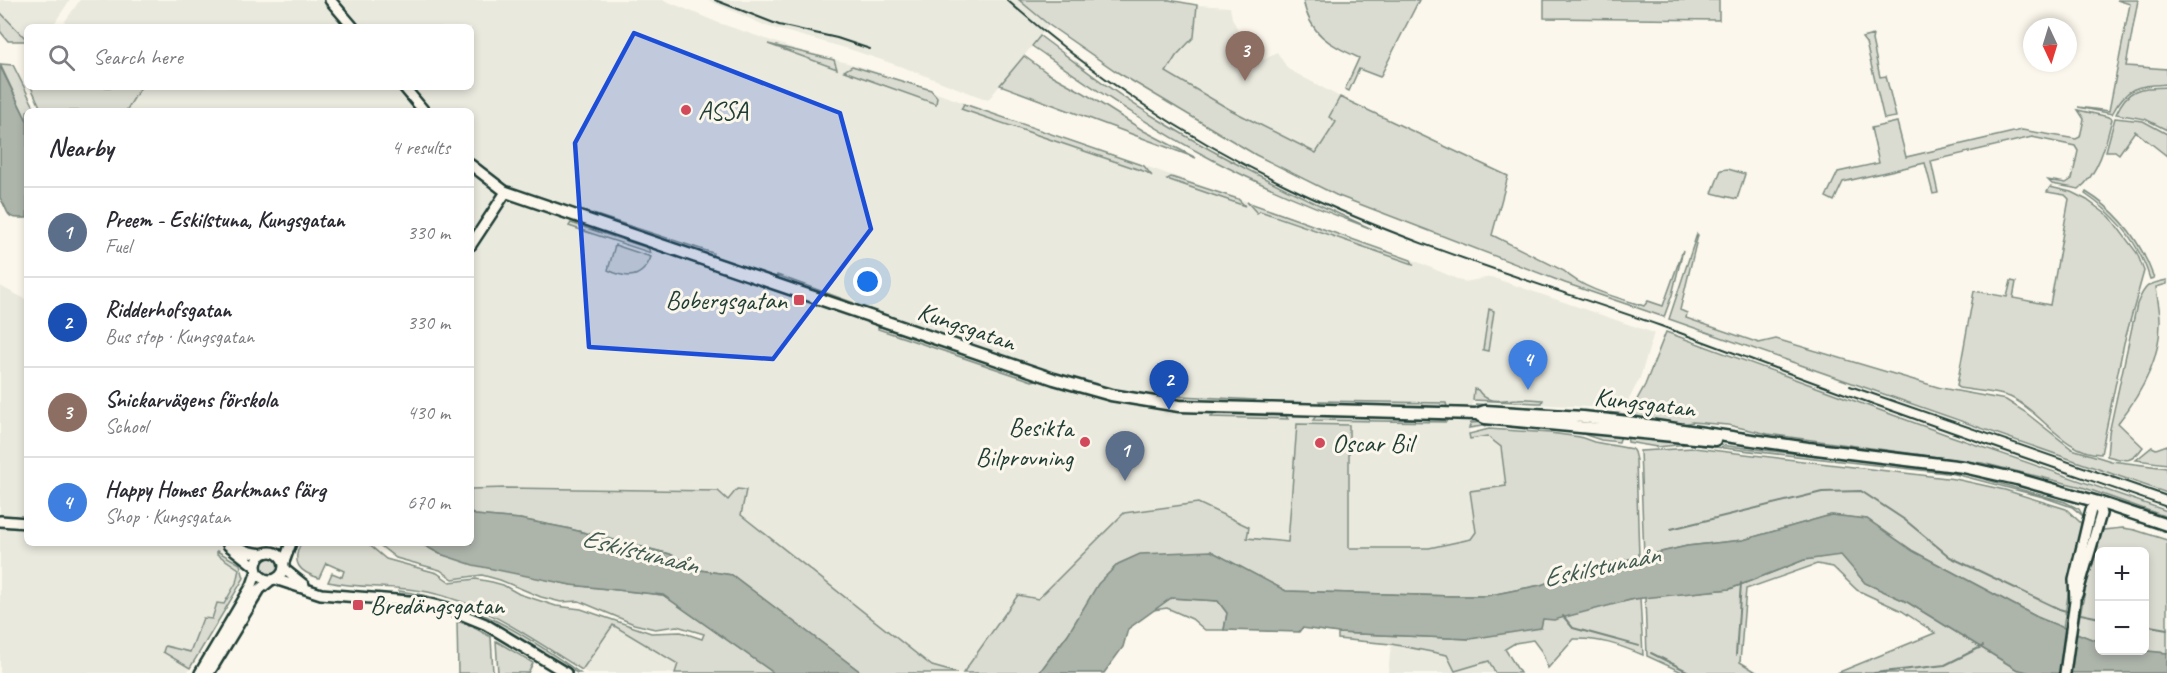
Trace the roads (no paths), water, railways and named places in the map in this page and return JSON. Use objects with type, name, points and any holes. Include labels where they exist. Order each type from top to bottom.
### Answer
[{"type":"main road","name":"Kungsgatan","points":[[506,192],[1054,379],[1111,396],[1208,408],[1476,414],[1485,418],[1784,447],[1808,447],[1964,467],[2098,502],[2167,525]]},
{"type":"street","points":[[330,0],[350,24]]},
{"type":"street","points":[[406,90],[422,108]]},
{"type":"street","name":"Kungsgatan","points":[[474,167],[506,192]]},
{"type":"street","points":[[474,240],[506,192]]},
{"type":"street","points":[[2065,673],[2074,605],[2101,514],[2098,502]]},
{"type":"street","points":[[0,521],[24,523]]},
{"type":"street","points":[[230,546],[263,578],[332,595],[421,602],[446,608],[491,627],[566,673]]},
{"type":"street","points":[[235,546],[250,552],[278,554],[284,566],[310,590]]},
{"type":"street","points":[[200,673],[252,585],[257,561],[274,546]]},
{"type":"street","points":[[209,673],[260,590],[281,575],[290,546]]},
{"type":"water","points":[[0,66],[24,115],[24,218],[11,216],[0,198]]},
{"type":"water","name":"Eskilstunaån","points":[[474,514],[520,519],[566,528],[670,554],[700,570],[732,575],[862,673],[774,673],[663,595],[571,585],[473,565],[440,554],[425,546],[474,546]]},
{"type":"water","name":"Eskilstunaån","points":[[1831,515],[1867,519],[1913,551],[2037,617],[2095,640],[2095,655],[2149,655],[2149,651],[2167,653],[2167,673],[2031,673],[2016,669],[1907,602],[1865,583],[1841,555],[1804,560],[1730,589],[1634,599],[1554,620],[1543,619],[1541,628],[1470,639],[1338,633],[1302,628],[1299,632],[1224,630],[1227,613],[1218,601],[1171,598],[1128,629],[1123,647],[1104,673],[1039,673],[1068,634],[1098,584],[1118,564],[1140,554],[1211,551],[1286,591],[1486,596],[1541,585],[1584,569],[1687,546],[1743,540]]},
{"type":"waterway","points":[[1671,529],[1822,492],[1861,491],[1905,520],[1950,557],[2059,609],[2070,612]]},
{"type":"waterway","points":[[1736,655],[1741,583]]},
{"type":"waterway","points":[[2076,613],[2095,617]]},
{"type":"waterway","points":[[1563,616],[1573,628],[1639,646]]},
{"type":"waterway","points":[[2149,626],[2167,629]]},
{"type":"waterway","points":[[1874,673],[1945,665],[1983,646]]},
{"type":"waterway","points":[[1651,653],[1691,673]]},
{"type":"railway","points":[[715,0],[779,25],[837,38],[870,49]]},
{"type":"railway","points":[[1007,0],[1072,54],[1177,126],[1251,168],[1334,208],[1473,262],[1661,326],[2167,507]]},
{"type":"railway","points":[[1850,386],[2167,496]]},
{"type":"place","name":"Snickarvägens förskola","points":[[1245,81]]},
{"type":"place","name":"ASSA","points":[[686,110]]},
{"type":"place","name":"Bobergsgatan","points":[[799,300]]},
{"type":"place","name":"Happy Homes Barkmans färg","points":[[1528,390]]},
{"type":"place","name":"Ridderhofsgatan","points":[[1169,410]]},
{"type":"place","name":"Besikta Bilprovning","points":[[1085,442]]},
{"type":"place","name":"Oscar Bil","points":[[1320,443]]},
{"type":"place","name":"Preem - Eskilstuna, Kungsgatan","points":[[1125,481]]},
{"type":"place","name":"Bredängsgatan","points":[[358,605]]}]
